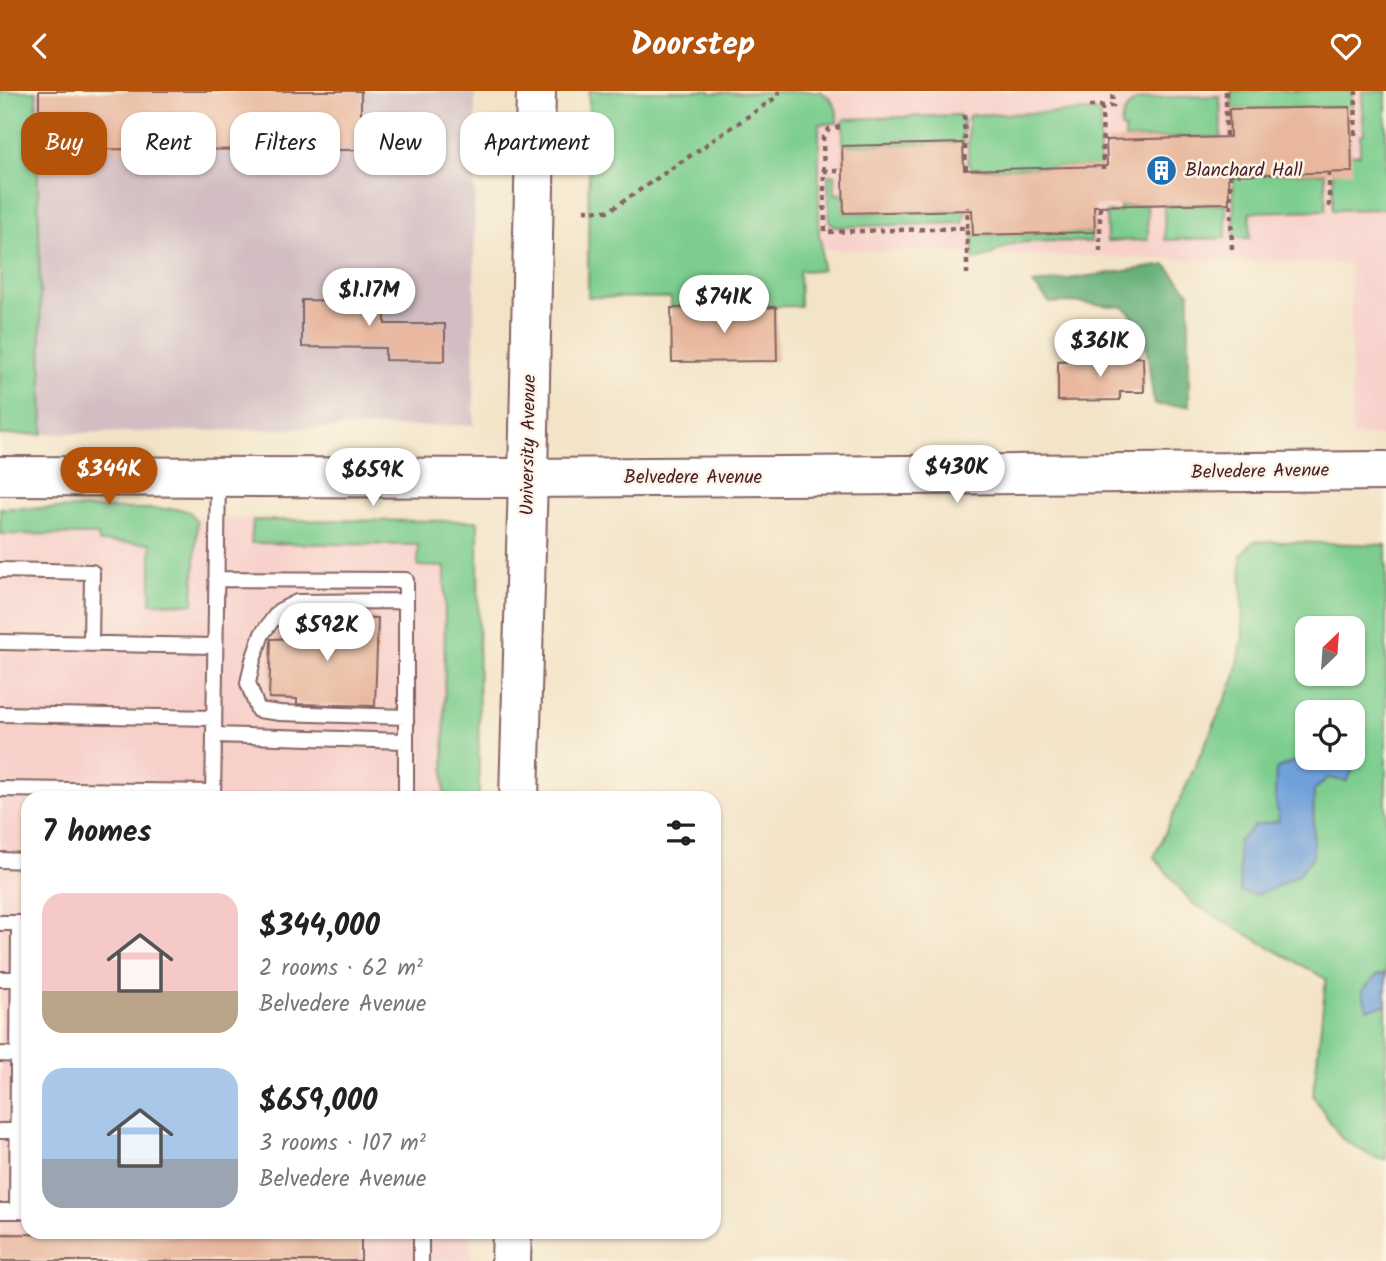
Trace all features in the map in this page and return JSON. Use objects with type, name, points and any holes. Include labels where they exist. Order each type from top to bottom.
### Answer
[{"type":"main road","name":"University Avenue","points":[[519,791],[536,91]]},
{"type":"main road","name":"Belvedere Avenue","points":[[0,476],[528,478],[1386,471]]},
{"type":"main road","points":[[511,1261],[512,1239]]},
{"type":"lane","points":[[213,791],[218,478]]},
{"type":"lane","points":[[0,571],[92,572],[91,644]]},
{"type":"lane","points":[[216,579],[406,580],[406,791]]},
{"type":"lane","points":[[406,601],[297,602],[279,611],[262,633],[248,683],[258,710],[406,717]]},
{"type":"lane","points":[[0,642],[215,646]]},
{"type":"lane","points":[[0,714],[214,717]]},
{"type":"lane","points":[[214,735],[406,741]]},
{"type":"lane","points":[[0,789],[71,791]]},
{"type":"lane","points":[[0,860],[21,861]]},
{"type":"lane","points":[[0,923],[21,923]]},
{"type":"lane","points":[[21,957],[18,1055],[21,1179]]},
{"type":"lane","points":[[0,979],[19,979]]},
{"type":"lane","points":[[0,1054],[18,1055]]},
{"type":"lane","points":[[0,1131],[18,1131]]},
{"type":"lane","points":[[0,1211],[21,1211]]},
{"type":"lane","points":[[421,1239],[421,1261]]},
{"type":"path","points":[[584,210],[609,211],[779,96],[779,91]]},
{"type":"path","points":[[1089,106],[1113,106],[1112,91]]},
{"type":"path","points":[[1226,91],[1226,136]]},
{"type":"path","points":[[1356,91],[1356,135]]},
{"type":"path","points":[[1102,106],[1103,169]]},
{"type":"path","points":[[964,115],[966,172]]},
{"type":"path","points":[[840,127],[833,127],[825,132],[822,145],[825,232],[967,229]]},
{"type":"path","points":[[823,171],[841,171]]},
{"type":"path","points":[[1329,172],[1329,210]]},
{"type":"path","points":[[1230,174],[1232,249]]},
{"type":"path","points":[[1100,204],[1100,252]]},
{"type":"path","points":[[967,274],[968,207]]},
{"type":"shaded area","points":[[36,91],[475,91],[475,112],[460,112],[460,175],[475,175],[474,425],[43,434],[38,175],[107,175],[107,112],[36,112]]},
{"type":"shaded area","points":[[592,91],[1386,91],[1386,436],[1352,436],[1350,264],[781,248]]},
{"type":"shaded area","points":[[0,515],[478,521],[479,791],[21,791],[21,1239],[471,1239],[471,1261],[0,1261]]},
{"type":"green space","points":[[0,91],[36,91],[36,112],[21,112],[21,175],[38,175],[43,434],[0,435]]},
{"type":"green space","points":[[589,91],[821,91],[829,98],[836,108],[837,123],[819,124],[819,238],[822,270],[799,271],[800,306],[671,308],[671,298],[588,297],[589,175],[614,175],[614,112],[589,112]]},
{"type":"green space","points":[[1231,91],[1352,91],[1352,107],[1232,109]]},
{"type":"green space","points":[[1362,91],[1386,91],[1386,209],[1333,210],[1333,172],[1351,155],[1360,154],[1360,135],[1364,134]]},
{"type":"green space","points":[[1220,96],[1221,137],[1125,139],[1125,129],[1121,128],[1122,120],[1127,109],[1136,101],[1163,97]]},
{"type":"green space","points":[[1096,111],[1100,115],[1100,169],[972,169],[968,163],[970,115]]},
{"type":"green space","points":[[959,115],[963,118],[963,143],[843,146],[845,119]]},
{"type":"green space","points":[[1325,173],[1326,210],[1250,212],[1250,238],[1234,238],[1233,174]]},
{"type":"green space","points":[[828,175],[835,175],[835,194],[844,194],[844,213],[966,210],[963,223],[835,227],[829,221]]},
{"type":"green space","points":[[1226,204],[1226,238],[1165,240],[1164,205]]},
{"type":"green space","points":[[1147,205],[1148,240],[1107,241],[1106,212],[1120,212],[1120,206]]},
{"type":"green space","points":[[1091,232],[1091,242],[1021,242],[973,260],[973,235]]},
{"type":"green space","points":[[1166,265],[1189,292],[1189,406],[1154,405],[1144,328],[1124,307],[1050,303],[1033,284]]},
{"type":"green space","points":[[0,508],[179,509],[190,512],[197,522],[193,604],[151,603],[151,543],[99,542],[98,535],[0,534]]},
{"type":"green space","points":[[253,520],[478,521],[479,791],[444,791],[445,567],[418,566],[418,545],[251,543]]},
{"type":"green space","points":[[1254,541],[1386,545],[1386,1160],[1373,1157],[1341,1138],[1313,1096],[1326,979],[1192,903],[1154,857],[1235,678],[1243,637],[1241,555]]},
{"type":"water","points":[[1295,761],[1295,770],[1353,770],[1347,781],[1328,778],[1314,790],[1313,857],[1298,875],[1257,895],[1240,892],[1238,842],[1255,825],[1279,821],[1275,797],[1276,769]]},
{"type":"water","points":[[1386,973],[1386,1005],[1367,1009],[1362,991],[1376,976]]},
{"type":"building","points":[[39,91],[361,91],[361,112],[354,112],[354,150],[340,150],[340,112],[230,112],[230,150],[216,149],[216,112],[121,112],[121,149],[107,149],[107,112],[39,112]]},
{"type":"building","name":"Blanchard Hall","points":[[1350,107],[1352,172],[1228,175],[1229,203],[1094,206],[1095,232],[973,235],[972,210],[844,213],[842,146],[963,143],[964,170],[1107,166],[1106,140],[1230,137],[1229,109]]},
{"type":"building","points":[[352,285],[385,286],[385,324],[445,324],[445,361],[385,360],[385,348],[302,347],[302,300],[352,301]]},
{"type":"building","points":[[776,307],[777,361],[672,362],[671,308]]},
{"type":"building","points":[[1143,357],[1144,392],[1120,392],[1120,400],[1058,401],[1058,361]]},
{"type":"building","points":[[300,616],[378,618],[375,706],[297,704],[297,699],[269,698],[271,639],[300,638]]},
{"type":"building","points":[[0,1234],[21,1234],[21,1239],[361,1239],[361,1261],[0,1261]]},
{"type":"place","name":"Blanchard Hall","points":[[1162,171]]}]
